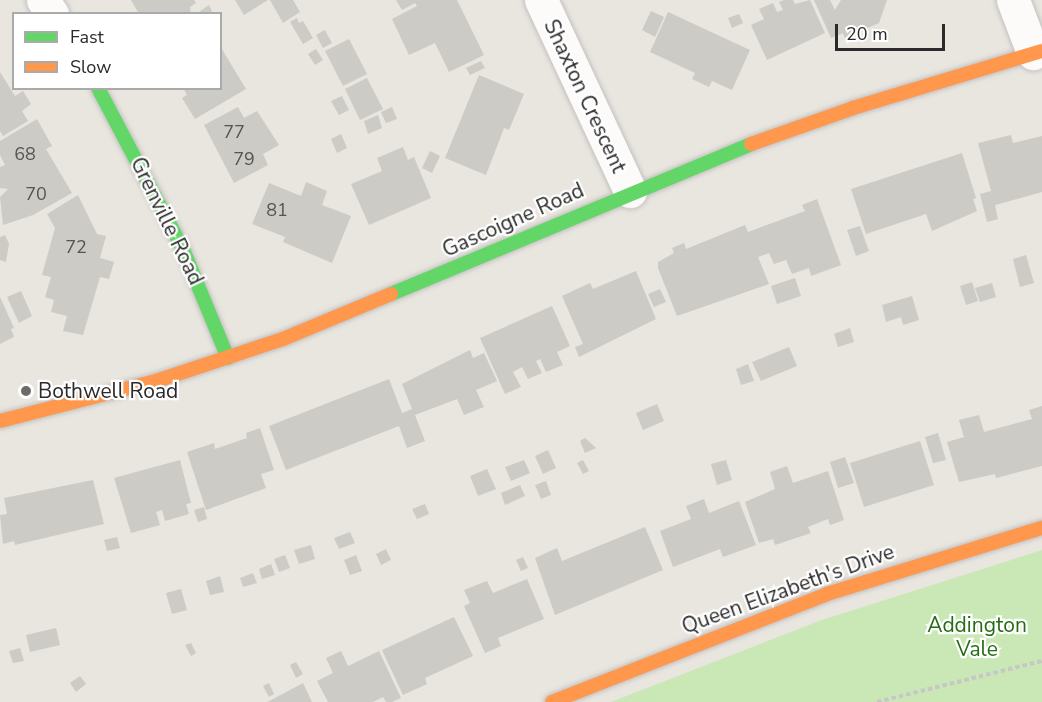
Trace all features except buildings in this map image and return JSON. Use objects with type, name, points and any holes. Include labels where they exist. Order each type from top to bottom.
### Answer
[{"type":"street","name":"Shaxton Crescent","points":[[541,0],[630,191]]},
{"type":"street","points":[[1013,0],[1038,52]]},
{"type":"street","name":"Gascoigne Road","points":[[0,421],[93,400],[228,358],[387,299],[630,191],[853,108],[1038,52]]},
{"type":"street","name":"Grenville Road","points":[[99,90],[182,247],[228,358]]},
{"type":"street","name":"Queen Elizabeth's Drive","points":[[552,702],[827,594],[1042,528]]},
{"type":"path","points":[[877,702],[1042,661]]},
{"type":"green space","name":"Addington Vale","points":[[1042,550],[1042,702],[611,702],[819,621]]},
{"type":"traffic: fast","points":[[99,90],[182,247],[228,358]]},
{"type":"traffic: fast","points":[[391,294],[751,144]]},
{"type":"traffic: slow","points":[[751,144],[853,108],[1042,51]]},
{"type":"traffic: slow","points":[[0,421],[156,381],[283,339],[391,294]]},
{"type":"traffic: slow","points":[[552,702],[827,594],[1042,528]]},
{"type":"place","name":"Bothwell Road","points":[[26,391]]}]
